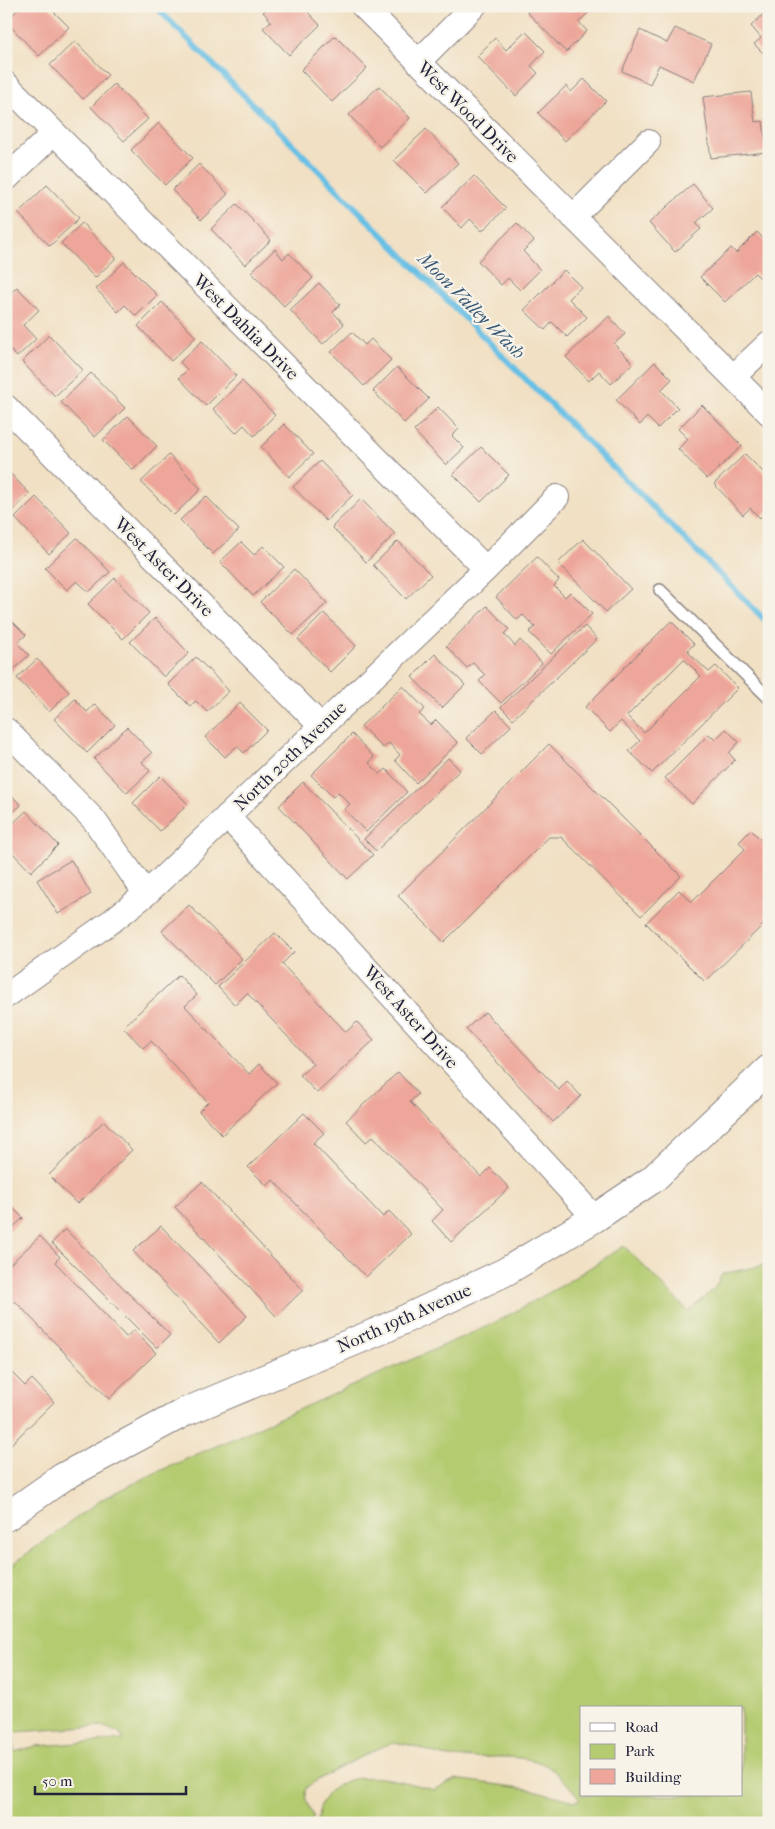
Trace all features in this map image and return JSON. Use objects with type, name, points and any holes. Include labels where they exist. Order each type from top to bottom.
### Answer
[{"type":"main road","name":"North 19th Avenue","points":[[6,1517],[63,1477],[185,1412],[384,1329],[488,1280],[596,1218],[653,1179],[769,1069]]},
{"type":"street","name":"West Wood Drive","points":[[363,6],[769,413]]},
{"type":"street","points":[[418,62],[474,6]]},
{"type":"street","name":"West Dahlia Drive","points":[[6,84],[486,569]]},
{"type":"street","points":[[6,179],[54,133]]},
{"type":"street","points":[[574,217],[648,142]]},
{"type":"street","points":[[733,377],[769,343]]},
{"type":"street","name":"West Aster Drive","points":[[6,407],[321,726]]},
{"type":"street","name":"North 20th Avenue","points":[[6,996],[113,920],[146,894],[486,569],[557,496]]},
{"type":"street","points":[[6,730],[94,820],[146,894]]},
{"type":"street","name":"West Aster Drive","points":[[227,816],[596,1218]]},
{"type":"lane","points":[[660,590],[769,698]]},
{"type":"green space","points":[[624,1246],[688,1311],[714,1289],[722,1274],[769,1264],[769,1823],[316,1823],[323,1801],[333,1789],[345,1782],[359,1778],[390,1779],[434,1790],[456,1779],[529,1789],[575,1801],[580,1799],[557,1774],[541,1763],[507,1757],[461,1758],[442,1756],[398,1743],[384,1746],[361,1757],[306,1788],[306,1799],[313,1817],[310,1823],[6,1823],[6,1569],[101,1500],[157,1472],[492,1324],[561,1286]],"holes":[[[102,1726],[119,1733],[124,1740],[36,1746],[14,1752],[14,1735],[17,1732]]]},
{"type":"building","points":[[21,6],[48,6],[69,27],[39,56],[6,22]]},
{"type":"building","points":[[270,6],[302,6],[320,25],[289,55],[263,28],[271,21],[263,12]]},
{"type":"building","points":[[533,6],[591,6],[593,8],[579,22],[587,31],[566,52],[527,12]]},
{"type":"building","points":[[769,9],[769,59],[754,44],[761,38],[751,26]]},
{"type":"building","points":[[675,28],[711,44],[694,81],[659,65],[650,84],[622,71],[640,30],[667,43]]},
{"type":"building","points":[[525,31],[545,51],[531,66],[538,73],[516,96],[477,56],[495,38],[506,50]]},
{"type":"building","points":[[335,36],[367,68],[332,102],[301,70]]},
{"type":"building","points":[[75,41],[108,75],[83,99],[50,65]]},
{"type":"building","points":[[584,79],[606,101],[565,141],[538,113],[566,86],[571,92]]},
{"type":"building","points":[[114,84],[148,119],[124,141],[91,107]]},
{"type":"building","points":[[379,86],[410,118],[380,147],[349,115]]},
{"type":"building","points":[[751,92],[755,122],[763,121],[767,152],[711,158],[703,97]]},
{"type":"building","points":[[159,123],[193,158],[165,185],[131,150]]},
{"type":"building","points":[[426,129],[458,163],[427,193],[394,160]]},
{"type":"building","points":[[199,164],[228,194],[201,220],[172,190]]},
{"type":"building","points":[[474,176],[506,208],[482,231],[470,219],[462,228],[442,207]]},
{"type":"building","points":[[693,184],[713,208],[696,223],[701,229],[675,252],[649,223]]},
{"type":"building","points":[[47,185],[79,218],[50,246],[18,213]]},
{"type":"building","points":[[237,204],[271,240],[245,265],[211,229]]},
{"type":"building","points":[[82,223],[116,258],[95,278],[61,243]]},
{"type":"building","points":[[517,223],[534,241],[523,251],[540,270],[520,290],[508,278],[501,285],[478,261]]},
{"type":"building","points":[[757,232],[769,244],[769,287],[755,273],[725,302],[700,277],[731,248],[736,253]]},
{"type":"building","points":[[275,249],[283,259],[289,253],[313,278],[284,306],[251,272]]},
{"type":"building","points":[[124,262],[157,295],[136,316],[125,305],[118,312],[96,289]]},
{"type":"building","points":[[564,270],[581,287],[569,299],[587,317],[567,337],[552,322],[545,330],[524,310]]},
{"type":"building","points":[[319,283],[340,305],[333,312],[344,324],[323,344],[290,310]]},
{"type":"building","points":[[17,287],[39,310],[23,325],[36,339],[17,357],[6,346],[6,297]]},
{"type":"building","points":[[162,302],[196,337],[171,361],[138,326]]},
{"type":"building","points":[[609,316],[625,334],[614,344],[633,363],[611,384],[599,371],[589,381],[566,357]]},
{"type":"building","points":[[352,332],[365,345],[371,339],[391,360],[364,386],[331,352]]},
{"type":"building","points":[[49,335],[83,370],[55,396],[22,362]]},
{"type":"building","points":[[202,341],[236,376],[206,406],[179,378],[187,370],[180,362]]},
{"type":"building","points":[[655,362],[672,379],[661,390],[678,408],[658,428],[647,417],[640,425],[616,400]]},
{"type":"building","points":[[397,367],[429,399],[404,423],[373,391]]},
{"type":"building","points":[[91,373],[125,408],[95,437],[61,402]]},
{"type":"building","points":[[242,381],[275,415],[254,436],[244,425],[236,433],[213,409]]},
{"type":"building","points":[[702,405],[742,446],[707,479],[678,449],[688,439],[678,429]]},
{"type":"building","points":[[438,407],[459,429],[452,436],[464,448],[446,465],[414,431]]},
{"type":"building","points":[[128,416],[157,446],[133,470],[103,440]]},
{"type":"building","points":[[284,424],[313,454],[289,477],[261,447]]},
{"type":"building","points":[[481,447],[509,475],[481,502],[453,474]]},
{"type":"building","points":[[745,454],[769,478],[769,509],[760,518],[750,508],[743,515],[714,484]]},
{"type":"building","points":[[169,455],[201,489],[174,515],[141,482]]},
{"type":"building","points":[[320,461],[353,495],[326,521],[293,487]]},
{"type":"building","points":[[6,469],[30,494],[6,517]]},
{"type":"building","points":[[206,496],[239,530],[213,554],[180,520]]},
{"type":"building","points":[[36,497],[71,533],[49,554],[15,518]]},
{"type":"building","points":[[361,499],[395,534],[366,562],[332,527]]},
{"type":"building","points":[[77,538],[110,572],[89,592],[77,581],[67,590],[45,568]]},
{"type":"building","points":[[583,539],[631,589],[606,612],[558,563]]},
{"type":"building","points":[[398,541],[431,575],[406,599],[373,565]]},
{"type":"building","points":[[241,542],[254,555],[263,546],[284,567],[253,596],[220,562]]},
{"type":"building","points":[[537,557],[559,580],[554,586],[565,597],[570,592],[592,614],[551,654],[529,632],[535,627],[523,615],[517,620],[496,597]]},
{"type":"building","points":[[294,569],[327,603],[293,635],[260,602]]},
{"type":"building","points":[[115,578],[149,613],[123,639],[88,604]]},
{"type":"building","points":[[487,606],[509,629],[504,634],[515,646],[520,640],[542,663],[501,703],[479,681],[485,675],[473,663],[467,668],[446,646]]},
{"type":"building","points":[[324,613],[356,646],[330,672],[298,639]]},
{"type":"building","points":[[6,615],[26,635],[17,643],[29,655],[9,674],[6,671]]},
{"type":"building","points":[[155,618],[189,653],[164,677],[130,642]]},
{"type":"building","points":[[671,621],[694,644],[688,650],[690,654],[709,672],[716,666],[738,688],[652,773],[629,751],[640,741],[621,721],[610,732],[585,707]],"holes":[[[684,659],[701,676],[644,733],[627,716]]]},
{"type":"building","points":[[585,626],[597,639],[513,719],[501,707]]},
{"type":"building","points":[[435,654],[465,685],[442,708],[412,677]]},
{"type":"building","points":[[196,657],[229,691],[207,712],[196,701],[190,706],[168,684]]},
{"type":"building","points":[[37,659],[69,692],[49,712],[17,678]]},
{"type":"building","points":[[403,686],[425,709],[419,714],[431,725],[436,720],[458,743],[416,783],[395,760],[400,755],[389,743],[383,748],[361,726]]},
{"type":"building","points":[[75,699],[87,712],[95,704],[115,725],[87,753],[54,719]]},
{"type":"building","points":[[240,703],[267,730],[244,753],[237,746],[225,757],[205,737]]},
{"type":"building","points":[[496,710],[511,726],[482,754],[466,738]]},
{"type":"building","points":[[127,727],[152,753],[142,762],[150,771],[127,793],[94,759]]},
{"type":"building","points":[[726,729],[739,742],[729,753],[735,760],[692,804],[665,778],[709,734],[715,740]]},
{"type":"building","points":[[352,734],[374,757],[369,763],[380,774],[386,769],[407,792],[366,832],[344,809],[350,804],[338,792],[333,797],[311,775]]},
{"type":"building","points":[[549,744],[681,876],[641,916],[561,837],[549,837],[444,942],[398,896]]},
{"type":"building","points":[[448,758],[460,770],[376,851],[364,839]]},
{"type":"building","points":[[160,776],[188,804],[160,831],[133,803]]},
{"type":"building","points":[[303,782],[373,855],[348,879],[279,806]]},
{"type":"building","points":[[6,790],[21,805],[6,819]]},
{"type":"building","points":[[26,811],[58,845],[31,872],[6,846],[6,830]]},
{"type":"building","points":[[751,830],[769,848],[769,919],[705,982],[646,923],[679,890],[692,902],[745,849],[739,842]]},
{"type":"building","points":[[71,860],[91,894],[58,914],[37,880]]},
{"type":"building","points":[[189,905],[242,959],[215,985],[162,931]]},
{"type":"building","points":[[275,933],[294,952],[282,964],[346,1032],[357,1022],[374,1040],[317,1093],[300,1075],[313,1064],[247,993],[235,1005],[218,987]]},
{"type":"building","points":[[179,975],[197,995],[185,1006],[249,1074],[259,1064],[277,1083],[222,1135],[199,1111],[208,1102],[151,1041],[143,1048],[123,1027]]},
{"type":"building","points":[[485,1012],[559,1090],[567,1081],[581,1096],[553,1122],[466,1029]]},
{"type":"building","points":[[398,1072],[418,1094],[410,1102],[481,1177],[490,1168],[509,1188],[451,1242],[432,1221],[443,1210],[373,1136],[366,1142],[346,1121]]},
{"type":"building","points":[[304,1113],[324,1133],[313,1143],[383,1217],[389,1211],[411,1234],[366,1277],[273,1180],[267,1186],[248,1167]]},
{"type":"building","points":[[104,1121],[132,1150],[77,1204],[49,1175]]},
{"type":"building","points":[[202,1182],[303,1290],[276,1316],[175,1207]]},
{"type":"building","points":[[6,1201],[23,1218],[6,1234]]},
{"type":"building","points":[[161,1226],[247,1316],[219,1343],[133,1251]]},
{"type":"building","points":[[65,1229],[170,1335],[157,1348],[52,1243]]},
{"type":"building","points":[[40,1236],[60,1257],[55,1262],[126,1337],[134,1330],[156,1353],[109,1399],[15,1301],[10,1305],[6,1302],[6,1268]]},
{"type":"building","points":[[6,1367],[25,1386],[32,1379],[54,1402],[6,1449]]},
{"type":"waterway","name":"Moon Valley Wash","points":[[155,6],[769,624]]}]
